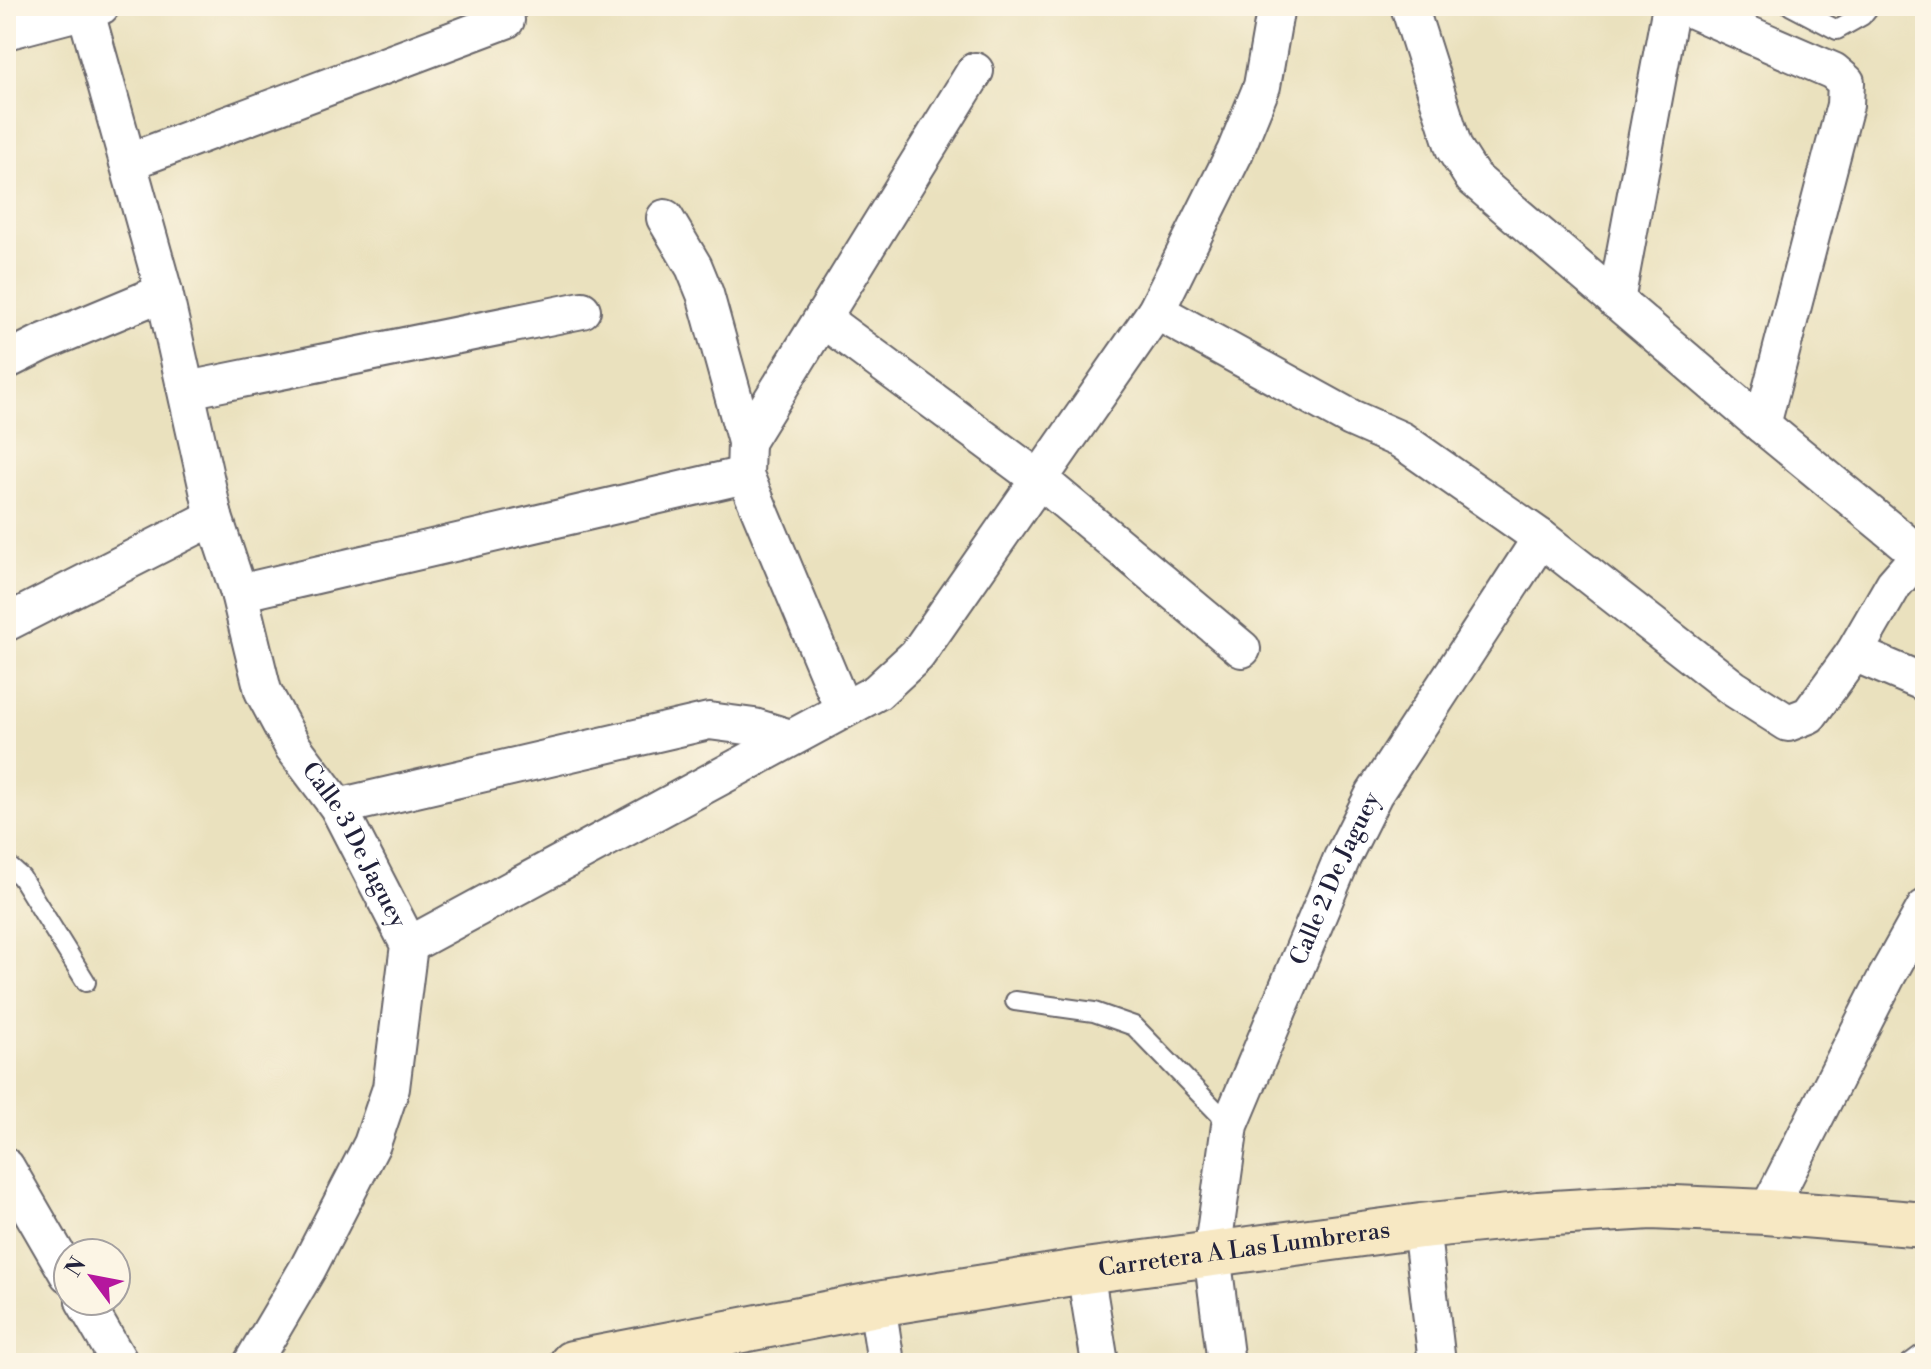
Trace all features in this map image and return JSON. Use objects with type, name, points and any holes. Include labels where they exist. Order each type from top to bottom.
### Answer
[{"type":"street","points":[[409,945],[877,692],[917,655],[1156,311],[1235,152],[1262,86],[1276,6]]},
{"type":"street","points":[[1156,311],[1351,418],[1401,440],[1541,538],[1733,688],[1788,723],[1809,715],[1854,653],[1894,584],[1908,568],[1925,560],[1473,178],[1454,148],[1409,6]]},
{"type":"street","points":[[1616,301],[1671,6]]},
{"type":"street","points":[[1683,6],[1833,71],[1846,82],[1845,105],[1762,425]]},
{"type":"street","points":[[6,31],[89,8]]},
{"type":"street","name":"Calle 3 De Jaguey","points":[[89,8],[164,292],[214,517],[239,593],[263,691],[293,747],[338,807],[409,945],[391,1088],[372,1144],[308,1268],[252,1363]]},
{"type":"street","points":[[128,162],[506,20]]},
{"type":"street","points":[[239,593],[746,458],[824,320],[975,71]]},
{"type":"street","points":[[665,218],[694,267],[705,294],[746,458],[843,709]]},
{"type":"street","points":[[6,361],[164,292]]},
{"type":"street","points":[[187,390],[582,310]]},
{"type":"street","points":[[824,320],[1040,480],[1242,649]]},
{"type":"street","points":[[6,623],[214,517]]},
{"type":"street","name":"Calle 2 De Jaguey","points":[[1226,1363],[1212,1254],[1230,1125],[1342,858],[1374,794],[1541,538]]},
{"type":"street","points":[[1854,653],[1925,683]]},
{"type":"street","points":[[338,807],[709,721],[754,727],[790,738]]},
{"type":"street","points":[[1767,1212],[1925,908]]},
{"type":"street","points":[[6,1167],[52,1246]]},
{"type":"street","name":"Carretera A Las Lumbreras","points":[[581,1362],[877,1304],[1085,1271],[1421,1226],[1538,1214],[1651,1207],[1767,1212],[1925,1225]]},
{"type":"street","points":[[1421,1226],[1437,1363]]},
{"type":"street","points":[[1085,1271],[1100,1363]]},
{"type":"street","points":[[877,1304],[886,1363]]},
{"type":"street","points":[[93,1317],[120,1363]]},
{"type":"lane","points":[[1791,6],[1837,30],[1862,16],[1870,6]]},
{"type":"lane","points":[[6,864],[21,877],[86,982]]},
{"type":"lane","points":[[1015,1001],[1094,1012],[1134,1026],[1230,1125]]},
{"type":"lane","points":[[1910,1363],[1925,1352]]}]
